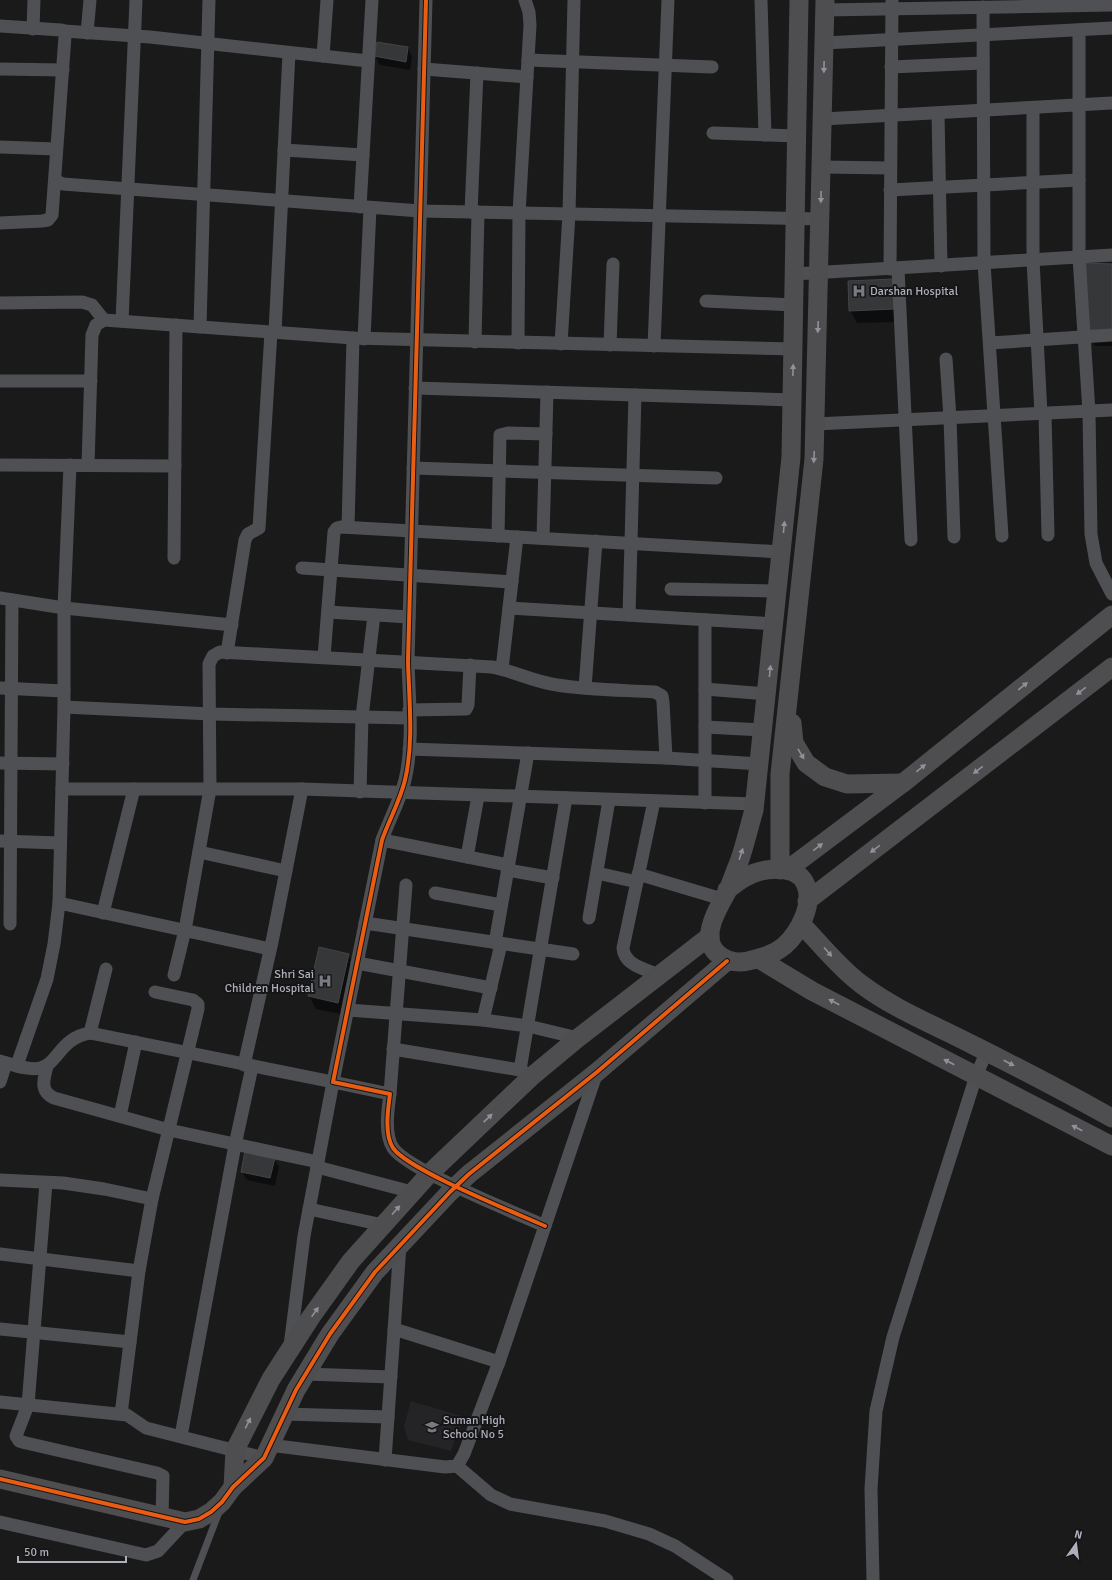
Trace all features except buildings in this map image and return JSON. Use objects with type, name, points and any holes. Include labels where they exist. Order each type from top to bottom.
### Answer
[{"type":"main road","points":[[724,895],[745,877],[768,870],[784,870],[800,876],[805,883],[807,901],[801,924],[784,946],[765,957],[744,962],[728,961],[718,955],[713,948],[710,936],[712,918],[741,856],[755,804],[775,624],[791,457],[796,136],[800,0]]},
{"type":"main road","points":[[784,870],[780,774],[814,459],[820,274],[824,5]]},
{"type":"main road","points":[[784,870],[902,783],[1112,615]]},
{"type":"main road","points":[[807,901],[1112,668]]},
{"type":"main road","points":[[789,689],[794,743],[806,764],[825,777],[847,784],[902,783]]},
{"type":"main road","points":[[801,924],[827,950],[840,966],[861,984],[890,1003],[986,1051],[1112,1118]]},
{"type":"main road","points":[[233,1487],[235,1450],[271,1379],[311,1316],[355,1256],[412,1192],[526,1074],[578,1038],[710,936]]},
{"type":"main road","points":[[758,959],[812,991],[1112,1146]]},
{"type":"main road","points":[[0,1479],[185,1522],[199,1520],[222,1502],[233,1487],[266,1451],[284,1414],[330,1334],[375,1272],[400,1245],[456,1186],[597,1072],[728,961]]},
{"type":"main road","points":[[355,1256],[375,1272]]},
{"type":"street","points":[[33,29],[34,0]]},
{"type":"street","points":[[87,33],[90,0]]},
{"type":"street","points":[[122,320],[133,36],[136,0]]},
{"type":"street","points":[[200,327],[209,0]]},
{"type":"street","points":[[323,56],[327,0]]},
{"type":"street","points":[[348,527],[365,208],[363,154],[372,0]]},
{"type":"street","points":[[289,1351],[304,1236],[365,923],[382,840],[392,819],[407,770],[409,749],[408,661],[411,531],[426,0]]},
{"type":"street","points":[[518,343],[519,213],[530,16],[526,0]]},
{"type":"street","points":[[560,344],[569,214],[574,0]]},
{"type":"street","points":[[654,346],[668,0]]},
{"type":"street","points":[[761,0],[765,135]]},
{"type":"street","points":[[824,5],[1112,3]]},
{"type":"street","points":[[892,4],[890,190],[911,540]]},
{"type":"street","points":[[977,5],[983,35],[984,263],[1002,536]]},
{"type":"street","points":[[0,26],[133,36],[368,61]]},
{"type":"street","points":[[824,42],[1112,28]]},
{"type":"street","points":[[1079,30],[1079,257],[1089,412],[1092,546],[1096,563],[1112,594]]},
{"type":"street","points":[[0,222],[48,220],[52,215],[56,181],[56,149],[63,70],[64,31]]},
{"type":"street","points":[[226,653],[232,625],[245,540],[248,534],[259,528],[273,332],[289,53]]},
{"type":"street","points":[[528,60],[712,67]]},
{"type":"street","points":[[891,67],[983,63]]},
{"type":"street","points":[[0,69],[63,70]]},
{"type":"street","points":[[424,69],[526,76]]},
{"type":"street","points":[[475,342],[474,212],[477,73]]},
{"type":"street","points":[[823,119],[1112,103]]},
{"type":"street","points":[[1033,108],[1033,260],[1043,414],[1048,535]]},
{"type":"street","points":[[938,113],[941,266]]},
{"type":"street","points":[[713,133],[796,136]]},
{"type":"street","points":[[0,148],[56,149]]},
{"type":"street","points":[[284,150],[363,154]]},
{"type":"street","points":[[822,167],[890,168]]},
{"type":"street","points":[[890,190],[1079,180]]},
{"type":"street","points":[[56,181],[62,184],[420,212],[821,219]]},
{"type":"street","points":[[794,274],[820,274],[1112,255]]},
{"type":"street","points":[[610,345],[613,264]]},
{"type":"street","points":[[706,301],[794,305]]},
{"type":"street","points":[[0,303],[82,302],[92,305],[104,320]]},
{"type":"street","points":[[88,465],[92,335],[96,325],[104,320],[122,320],[358,339],[793,349]]},
{"type":"street","points":[[174,558],[176,325]]},
{"type":"street","points":[[990,343],[1112,336]]},
{"type":"street","points":[[946,359],[950,418],[954,537]]},
{"type":"street","points":[[0,381],[90,381]]},
{"type":"street","points":[[415,388],[792,400]]},
{"type":"street","points":[[543,538],[547,392]]},
{"type":"street","points":[[629,615],[633,543],[635,395]]},
{"type":"street","points":[[815,424],[1112,410]]},
{"type":"street","points":[[498,536],[498,470],[500,436],[508,433],[546,434]]},
{"type":"street","points":[[0,464],[175,466]]},
{"type":"street","points":[[0,1082],[46,979],[54,944],[59,903],[64,707],[64,608],[70,465]]},
{"type":"street","points":[[413,468],[716,478]]},
{"type":"street","points":[[324,657],[334,532],[337,528],[348,527],[782,552]]},
{"type":"street","points":[[502,669],[516,537]]},
{"type":"street","points":[[585,688],[596,541]]},
{"type":"street","points":[[302,568],[512,582]]},
{"type":"street","points":[[671,589],[778,591]]},
{"type":"street","points":[[10,924],[5,889],[6,599],[64,608],[232,625]]},
{"type":"street","points":[[509,608],[775,624]]},
{"type":"street","points":[[328,612],[409,617]]},
{"type":"street","points":[[360,792],[362,717],[374,615]]},
{"type":"street","points":[[704,803],[705,620]]},
{"type":"street","points":[[174,975],[185,930],[210,789],[209,664],[213,656],[220,652],[408,661],[470,666],[502,669],[539,682],[585,688],[660,693],[663,702],[666,758]]},
{"type":"street","points":[[64,707],[210,714],[362,717],[462,711],[466,709],[468,705],[470,666]]},
{"type":"street","points":[[5,688],[64,691]]},
{"type":"street","points":[[705,689],[767,694]]},
{"type":"street","points":[[705,727],[763,730]]},
{"type":"street","points":[[409,749],[666,758],[760,764]]},
{"type":"street","points":[[483,1020],[491,988],[498,943],[501,905],[528,753]]},
{"type":"street","points":[[5,763],[63,764]]},
{"type":"street","points":[[62,789],[302,789],[755,804]]},
{"type":"street","points":[[103,912],[134,789]]},
{"type":"street","points":[[180,1436],[270,949],[302,789]]},
{"type":"street","points":[[467,857],[478,796]]},
{"type":"street","points":[[393,1049],[526,1074],[528,1026],[566,798]]},
{"type":"street","points":[[589,918],[609,800]]},
{"type":"street","points":[[654,801],[637,878],[623,948],[623,955],[627,961],[658,975]]},
{"type":"street","points":[[382,840],[467,857],[553,878]]},
{"type":"street","points":[[5,841],[60,843]]},
{"type":"street","points":[[199,852],[286,871]]},
{"type":"street","points":[[597,873],[637,878],[724,895]]},
{"type":"street","points":[[406,885],[388,1132],[393,1148],[404,1158],[430,1173],[545,1226]]},
{"type":"street","points":[[435,893],[501,905]]},
{"type":"street","points":[[59,903],[270,949]]},
{"type":"street","points":[[365,923],[573,954]]},
{"type":"street","points":[[357,963],[491,988]]},
{"type":"street","points":[[90,1033],[106,968]]},
{"type":"street","points":[[122,1414],[139,1272],[152,1199],[198,1009],[198,1004],[193,1000],[155,992]]},
{"type":"street","points":[[348,1010],[483,1020],[528,1026],[578,1038]]},
{"type":"street","points":[[390,1094],[90,1033],[74,1037],[65,1044],[47,1066],[43,1084],[46,1094],[120,1116],[169,1130],[318,1164],[412,1192]]},
{"type":"street","points":[[120,1116],[136,1042]]},
{"type":"street","points":[[873,1580],[871,1489],[876,1411],[893,1337],[976,1076],[986,1051]]},
{"type":"street","points":[[8,1063],[32,1069],[47,1066]]},
{"type":"street","points":[[457,1466],[464,1454],[499,1362],[597,1072]]},
{"type":"street","points":[[0,1180],[104,1189],[152,1199]]},
{"type":"street","points":[[46,1183],[28,1405],[16,1436],[19,1441],[157,1473],[163,1476],[162,1517]]},
{"type":"street","points":[[309,1209],[383,1226]]},
{"type":"street","points":[[385,1460],[400,1245]]},
{"type":"street","points":[[0,1254],[41,1258],[139,1272]]},
{"type":"street","points":[[0,1329],[130,1342]]},
{"type":"street","points":[[394,1329],[499,1362]]},
{"type":"street","points":[[306,1374],[391,1377]]},
{"type":"street","points":[[0,1402],[132,1416],[146,1428],[235,1450],[385,1460],[445,1467],[457,1466],[490,1495],[510,1504],[605,1521],[649,1534],[675,1546],[727,1580]]},
{"type":"street","points":[[284,1414],[388,1417]]},
{"type":"street","points":[[0,1522],[146,1555],[158,1551],[185,1522]]},
{"type":"lane","points":[[193,1580],[222,1502]]},
{"type":"shaded area","name":"Suman High School No 5","points":[[411,1401],[465,1417],[459,1429],[462,1430],[460,1439],[455,1438],[451,1451],[408,1440],[404,1426]]},
{"type":"cycle path","points":[[426,0],[408,661],[410,721],[408,766],[403,788],[382,840],[333,1082],[390,1094],[387,1121],[390,1142],[393,1148],[403,1157],[419,1168],[440,1179],[545,1226]]},
{"type":"cycle path","points":[[0,1479],[185,1522],[199,1519],[211,1512],[222,1502],[233,1487],[264,1458],[296,1390],[330,1334],[375,1272],[450,1192],[469,1174],[597,1072],[727,961]]},
{"type":"place","name":"Darshan Hospital","points":[[859,291]]},
{"type":"place","name":"Shri Sai Children Hospital","points":[[325,981]]},
{"type":"place","name":"Suman High School No 5","points":[[432,1427]]}]
